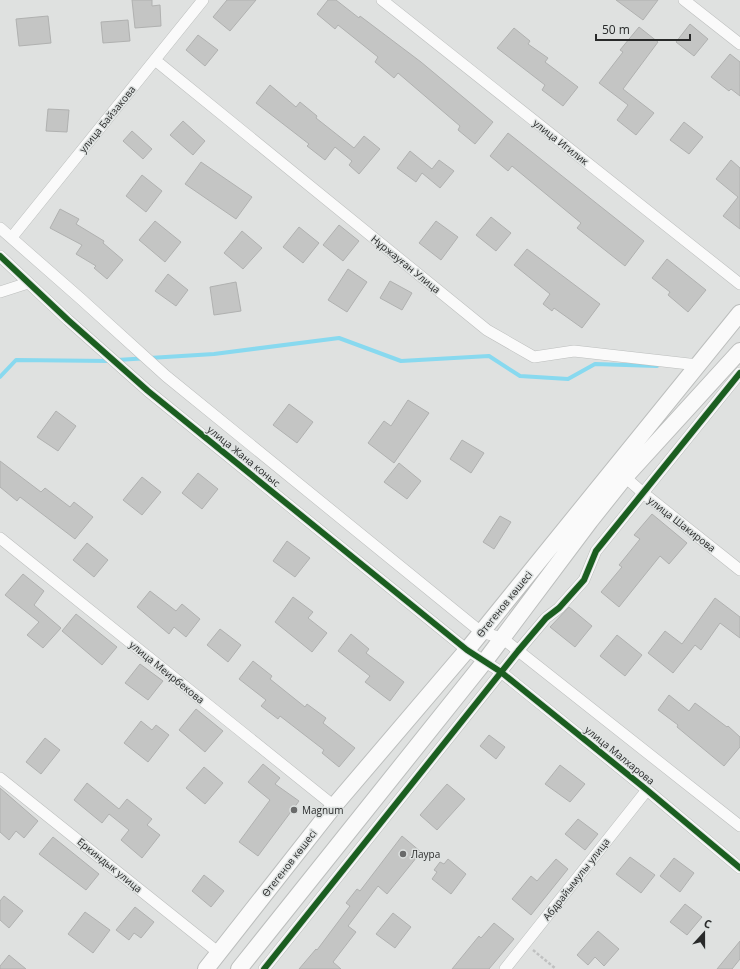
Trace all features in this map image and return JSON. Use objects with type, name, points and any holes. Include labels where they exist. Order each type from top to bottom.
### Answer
[{"type":"main road","name":"Өтегенов көшесі","points":[[206,969],[334,806],[467,650],[740,313]]},
{"type":"main road","name":"Өтегенов көшесі","points":[[239,969],[485,661],[590,521],[625,478],[739,355]]},
{"type":"street","name":"улица Байзакова","points":[[12,237],[203,0]]},
{"type":"street","name":"улица Игилик","points":[[382,0],[740,284]]},
{"type":"street","points":[[684,0],[740,44]]},
{"type":"street","name":"Нұржауған Улица","points":[[155,60],[487,330],[534,357],[574,352],[698,365]]},
{"type":"street","name":"улица Жана коныс","points":[[0,228],[12,237],[166,376],[481,632],[502,638]]},
{"type":"street","name":"улица Жана коныс","points":[[0,256],[68,320],[148,391],[467,650],[485,661]]},
{"type":"street","points":[[0,292],[28,283]]},
{"type":"street","points":[[264,969],[518,651],[546,618],[560,608],[584,580],[596,551],[642,492],[740,373]]},
{"type":"street","name":"улица Шакирова","points":[[625,478],[740,570]]},
{"type":"street","name":"улица Меирбекова","points":[[0,538],[334,806]]},
{"type":"street","name":"улица Малхарова","points":[[502,638],[740,826]]},
{"type":"street","name":"улица Малхарова","points":[[485,661],[501,672],[647,790],[740,868]]},
{"type":"street","name":"Еркиндык улица","points":[[0,778],[219,952]]},
{"type":"street","name":"Абдрайымулы улица","points":[[505,969],[647,790]]},
{"type":"path","points":[[525,944],[556,969]]},
{"type":"building","points":[[132,0],[152,0],[152,6],[160,5],[161,26],[135,28]]},
{"type":"building","points":[[227,0],[256,0],[230,31],[213,17]]},
{"type":"building","points":[[328,0],[336,0],[359,18],[360,16],[421,62],[493,122],[475,144],[458,130],[460,126],[398,73],[394,78],[375,62],[378,57],[338,25],[335,29],[317,14]]},
{"type":"building","points":[[616,0],[658,0],[643,20]]},
{"type":"building","points":[[48,16],[51,43],[19,46],[16,19]]},
{"type":"building","points":[[128,20],[130,41],[103,43],[101,22]]},
{"type":"building","points":[[690,24],[708,39],[694,56],[676,42]]},
{"type":"building","points":[[639,27],[658,42],[623,89],[654,113],[636,135],[617,120],[628,105],[599,83],[623,52],[620,50]]},
{"type":"building","points":[[514,28],[530,41],[528,44],[548,58],[545,62],[578,87],[563,106],[542,90],[545,85],[497,48]]},
{"type":"building","points":[[198,35],[218,50],[205,66],[186,50]]},
{"type":"building","points":[[730,54],[740,62],[740,96],[731,89],[729,91],[711,77]]},
{"type":"building","points":[[270,85],[296,107],[300,102],[317,116],[316,118],[354,148],[364,136],[380,149],[359,174],[349,165],[352,161],[335,147],[325,160],[307,146],[309,144],[256,103]]},
{"type":"building","points":[[48,109],[69,110],[67,132],[46,131]]},
{"type":"building","points":[[183,121],[205,141],[193,155],[170,135]]},
{"type":"building","points":[[684,122],[703,137],[689,154],[670,140]]},
{"type":"building","points":[[132,131],[152,149],[143,159],[123,141]]},
{"type":"building","points":[[508,133],[644,241],[625,266],[577,228],[581,223],[512,166],[508,171],[490,156]]},
{"type":"building","points":[[410,151],[432,169],[439,160],[454,171],[440,188],[422,173],[416,182],[397,168]]},
{"type":"building","points":[[731,160],[740,168],[740,229],[723,216],[738,197],[716,179]]},
{"type":"building","points":[[201,162],[252,197],[236,219],[185,184]]},
{"type":"building","points":[[142,175],[162,191],[146,212],[126,196]]},
{"type":"building","points":[[60,209],[79,219],[76,224],[104,241],[103,243],[123,260],[107,279],[94,268],[96,266],[76,254],[82,245],[50,228]]},
{"type":"building","points":[[491,217],[511,233],[496,251],[476,235]]},
{"type":"building","points":[[155,221],[181,242],[165,262],[139,240]]},
{"type":"building","points":[[436,221],[458,237],[441,260],[419,243]]},
{"type":"building","points":[[339,225],[359,241],[343,261],[323,245]]},
{"type":"building","points":[[299,227],[319,243],[303,263],[283,247]]},
{"type":"building","points":[[242,231],[262,248],[243,269],[224,253]]},
{"type":"building","points":[[527,249],[600,304],[582,328],[554,308],[552,311],[543,304],[550,294],[514,265]]},
{"type":"building","points":[[667,259],[706,290],[688,312],[668,295],[670,292],[652,278]]},
{"type":"building","points":[[348,269],[367,282],[347,312],[328,300]]},
{"type":"building","points":[[168,274],[188,290],[176,306],[155,291]]},
{"type":"building","points":[[390,281],[412,293],[402,310],[380,298]]},
{"type":"building","points":[[236,282],[241,311],[214,315],[210,287]]},
{"type":"building","points":[[408,400],[429,413],[394,463],[368,443],[384,421],[391,426]]},
{"type":"building","points":[[289,404],[313,422],[297,443],[273,425]]},
{"type":"building","points":[[56,411],[76,426],[58,451],[37,437]]},
{"type":"building","points":[[462,440],[484,453],[471,473],[450,459]]},
{"type":"building","points":[[0,461],[41,492],[45,488],[70,507],[74,502],[93,517],[75,539],[20,497],[17,501],[0,487]]},
{"type":"building","points":[[399,463],[421,481],[407,499],[384,482]]},
{"type":"building","points":[[198,473],[218,489],[202,509],[182,493]]},
{"type":"building","points":[[142,477],[161,492],[142,515],[123,500]]},
{"type":"building","points":[[652,514],[687,543],[669,564],[660,556],[619,607],[601,592],[622,567],[619,565],[640,539],[634,535]]},
{"type":"building","points":[[500,516],[511,522],[494,549],[483,542]]},
{"type":"building","points":[[287,541],[310,558],[295,577],[273,561]]},
{"type":"building","points":[[87,543],[108,560],[94,577],[73,560]]},
{"type":"building","points":[[23,574],[44,591],[34,605],[61,628],[43,648],[27,635],[39,622],[5,595]]},
{"type":"building","points":[[150,591],[176,611],[182,604],[200,619],[186,637],[174,627],[169,634],[137,607]]},
{"type":"building","points":[[293,597],[313,612],[308,618],[327,633],[312,652],[275,622]]},
{"type":"building","points":[[715,598],[740,617],[740,638],[720,623],[701,650],[695,645],[673,673],[648,653],[665,631],[682,644]]},
{"type":"building","points":[[569,607],[592,626],[575,647],[550,627]]},
{"type":"building","points":[[76,614],[117,647],[102,665],[62,631]]},
{"type":"building","points":[[220,629],[241,645],[228,662],[207,645]]},
{"type":"building","points":[[351,634],[369,649],[366,653],[404,682],[390,701],[365,682],[370,676],[338,651]]},
{"type":"building","points":[[617,635],[642,655],[625,676],[600,656]]},
{"type":"building","points":[[253,661],[272,676],[270,679],[305,707],[307,704],[326,718],[323,723],[355,748],[339,767],[322,753],[324,750],[280,716],[278,719],[261,706],[266,700],[239,679]]},
{"type":"building","points":[[140,664],[163,681],[148,700],[125,683]]},
{"type":"building","points":[[669,695],[689,711],[695,703],[727,727],[728,726],[740,737],[740,747],[724,766],[677,727],[678,725],[658,710]]},
{"type":"building","points":[[196,709],[223,731],[205,752],[179,730]]},
{"type":"building","points":[[141,721],[152,730],[156,725],[169,735],[148,762],[124,743]]},
{"type":"building","points":[[489,735],[505,747],[496,759],[480,746]]},
{"type":"building","points":[[45,738],[60,750],[41,774],[26,762]]},
{"type":"building","points":[[263,764],[280,778],[275,784],[299,801],[258,856],[239,842],[270,800],[248,782]]},
{"type":"building","points":[[560,765],[585,784],[570,802],[545,784]]},
{"type":"building","points":[[204,767],[223,783],[205,804],[186,788]]},
{"type":"building","points":[[87,783],[119,809],[127,799],[152,819],[147,825],[160,835],[142,858],[121,840],[129,830],[109,814],[102,823],[74,800]]},
{"type":"building","points":[[447,784],[465,799],[437,830],[420,815]]},
{"type":"building","points":[[0,788],[38,821],[24,838],[16,831],[9,840],[0,832]]},
{"type":"building","points":[[578,819],[598,834],[585,850],[565,834]]},
{"type":"building","points":[[402,836],[421,852],[387,894],[378,886],[348,926],[356,932],[333,962],[341,969],[299,969],[316,949],[317,950],[350,906],[346,903],[357,889],[360,891]]},
{"type":"building","points":[[53,837],[99,874],[86,890],[39,854]]},
{"type":"building","points":[[630,857],[655,875],[641,893],[616,874]]},
{"type":"building","points":[[674,858],[694,873],[680,892],[660,876]]},
{"type":"building","points":[[448,859],[466,874],[451,894],[432,879],[437,872],[434,870],[440,862],[444,864]]},
{"type":"building","points":[[556,859],[568,869],[531,915],[512,899],[531,876],[537,881]]},
{"type":"building","points":[[204,875],[224,891],[211,907],[192,891]]},
{"type":"building","points":[[4,896],[23,911],[9,928],[0,920],[0,901]]},
{"type":"building","points":[[685,904],[702,917],[687,935],[670,922]]},
{"type":"building","points":[[135,907],[154,922],[141,938],[134,933],[129,940],[116,930]]},
{"type":"building","points":[[85,912],[110,930],[93,953],[68,934]]},
{"type":"building","points":[[393,913],[411,927],[395,948],[376,934]]},
{"type":"building","points":[[494,923],[514,939],[489,969],[452,969],[479,936],[481,938]]},
{"type":"building","points":[[598,931],[619,949],[604,966],[595,957],[588,965],[577,955]]},
{"type":"building","points":[[740,941],[740,959],[732,969],[717,969]]},
{"type":"building","points":[[9,955],[26,969],[0,969],[0,966]]},
{"type":"waterway","points":[[117,360],[214,354],[339,338],[401,361],[489,356],[520,376],[568,379],[595,364],[657,366]]},
{"type":"waterway","points":[[0,377],[16,360],[110,361]]},
{"type":"cycle path","points":[[0,256],[68,320],[148,391],[467,650],[501,672],[647,790],[740,868]]},
{"type":"cycle path","points":[[264,969],[518,651],[546,618],[559,608],[584,580],[596,551],[740,373]]},
{"type":"place","name":"Magnum","points":[[294,810]]},
{"type":"place","name":"Лаура","points":[[403,854]]}]
